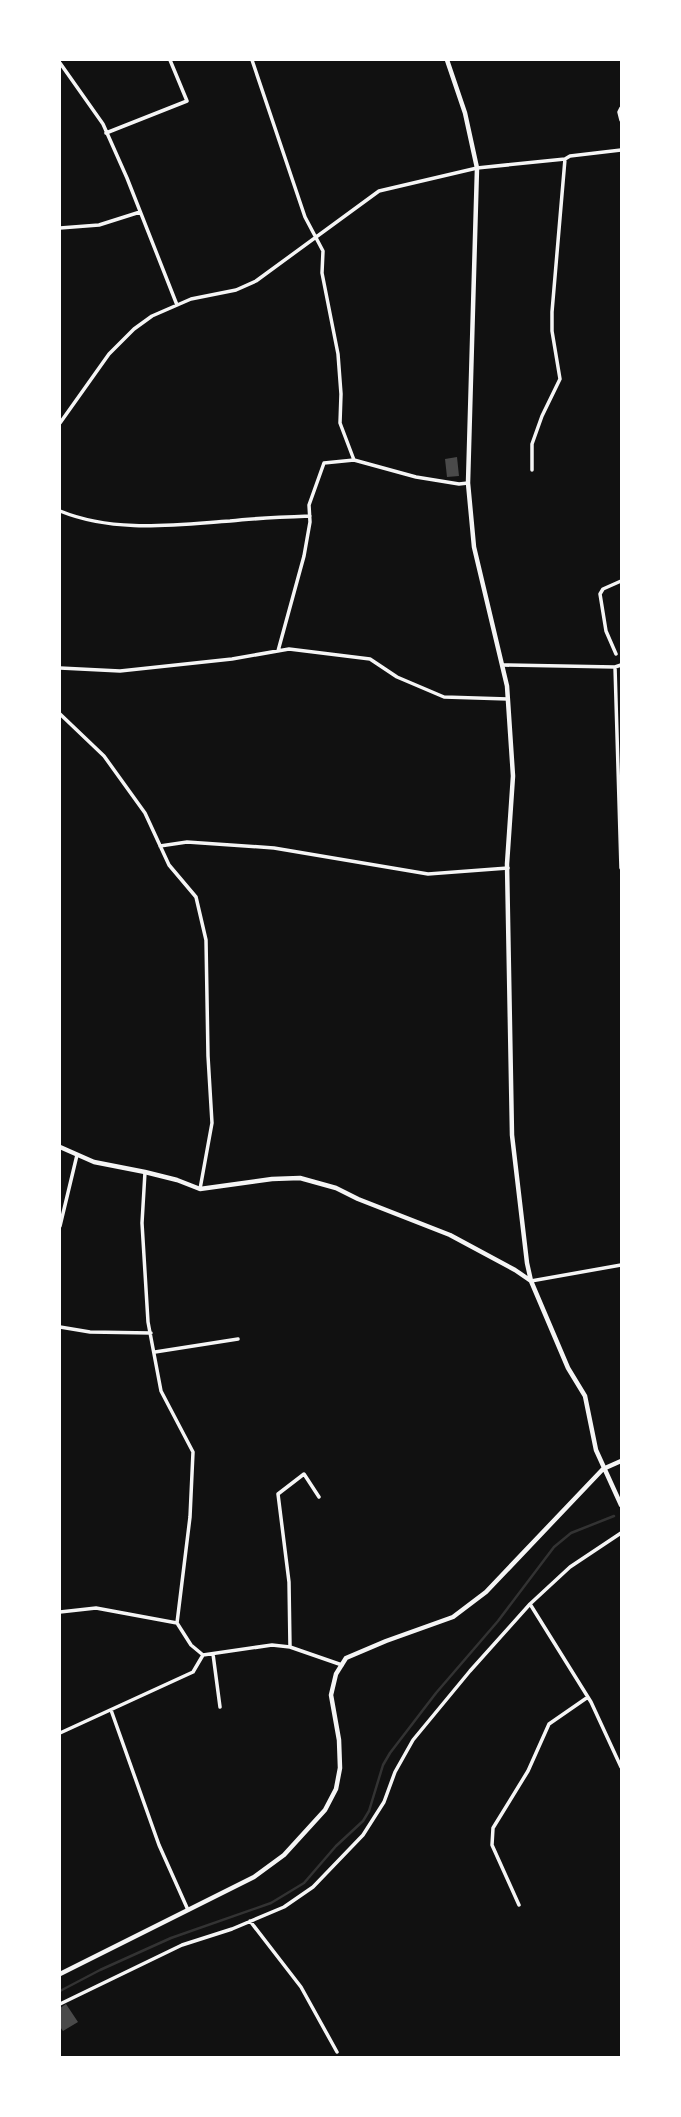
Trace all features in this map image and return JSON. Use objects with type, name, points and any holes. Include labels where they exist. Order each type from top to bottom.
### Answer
[{"type":"street","points":[[106,133],[187,101],[170,60]]},
{"type":"street","points":[[252,60],[306,217],[314,237],[323,251],[322,273],[338,354],[341,394],[340,423],[354,460]]},
{"type":"street","points":[[447,60],[465,113],[477,168],[468,483],[474,547],[503,665],[508,698],[513,776],[508,868],[512,1135],[527,1263],[531,1281],[568,1368],[585,1396],[596,1450],[603,1469],[621,1505]]},
{"type":"street","points":[[60,63],[79,88],[106,133],[140,212],[177,305]]},
{"type":"street","points":[[621,108],[619,112],[621,120]]},
{"type":"street","points":[[60,424],[62,417],[109,354],[140,325],[152,316],[191,299],[236,290],[256,281],[314,237],[379,191],[477,168],[621,150]]},
{"type":"street","points":[[532,470],[532,444],[542,416],[560,379],[552,331],[552,312],[565,158]]},
{"type":"street","points":[[60,228],[99,225],[140,212]]},
{"type":"street","points":[[278,651],[304,556],[310,516],[309,506],[324,463],[354,460],[416,478],[459,484],[468,483]]},
{"type":"street","points":[[60,511],[100,522],[131,526],[174,525],[310,516]]},
{"type":"street","points":[[616,654],[606,631],[600,594],[603,589],[621,581]]},
{"type":"street","points":[[60,668],[120,671],[232,659],[289,649],[370,659],[397,677],[444,697],[508,698]]},
{"type":"street","points":[[503,665],[615,667],[621,665]]},
{"type":"street","points":[[615,667],[621,868]]},
{"type":"street","points":[[60,714],[104,756],[145,813],[169,865],[196,898],[206,940],[208,1056],[212,1123],[200,1190]]},
{"type":"street","points":[[160,846],[187,842],[274,848],[428,874],[508,868]]},
{"type":"street","points":[[60,1147],[94,1162],[176,1180],[200,1190],[272,1179],[300,1178],[336,1188],[450,1235],[515,1270],[531,1281],[621,1265]]},
{"type":"street","points":[[60,1226],[77,1155]]},
{"type":"street","points":[[145,1172],[142,1223],[148,1322],[155,1352],[161,1391],[193,1452],[190,1516],[177,1622],[192,1645],[203,1655],[272,1645],[290,1646],[342,1665]]},
{"type":"street","points":[[60,1327],[90,1332],[151,1333]]},
{"type":"street","points":[[155,1352],[238,1339]]},
{"type":"street","points":[[60,1974],[254,1877],[284,1855],[325,1810],[336,1789],[340,1768],[339,1740],[331,1695],[336,1674],[346,1658],[453,1616],[486,1592],[603,1469],[621,1461]]},
{"type":"street","points":[[290,1646],[289,1582],[278,1494],[304,1474],[319,1497]]},
{"type":"street","points":[[60,2004],[182,1945],[232,1929],[284,1906],[313,1887],[363,1835],[384,1802],[395,1772],[413,1740],[470,1671],[530,1604],[570,1567],[621,1533]]},
{"type":"street","points":[[530,1604],[588,1697],[621,1767]]},
{"type":"street","points":[[60,1612],[96,1608],[177,1622]]},
{"type":"street","points":[[212,1654],[220,1707]]},
{"type":"street","points":[[60,1733],[193,1672],[203,1655]]},
{"type":"street","points":[[518,1905],[492,1845],[493,1828],[528,1771],[549,1724],[588,1697]]},
{"type":"street","points":[[112,1710],[159,1845],[188,1910]]},
{"type":"street","points":[[250,1921],[301,1987],[337,2052]]},
{"type":"building","points":[[457,457],[459,476],[447,477],[445,459]]},
{"type":"building","points":[[66,2004],[78,2022],[63,2031],[60,2027],[60,2008]]},
{"type":"waterway","points":[[60,1991],[100,1970],[171,1938],[271,1903],[304,1883],[336,1846],[363,1821],[369,1811],[383,1765],[390,1753],[436,1693],[498,1621],[554,1547],[571,1533],[614,1516]]}]
